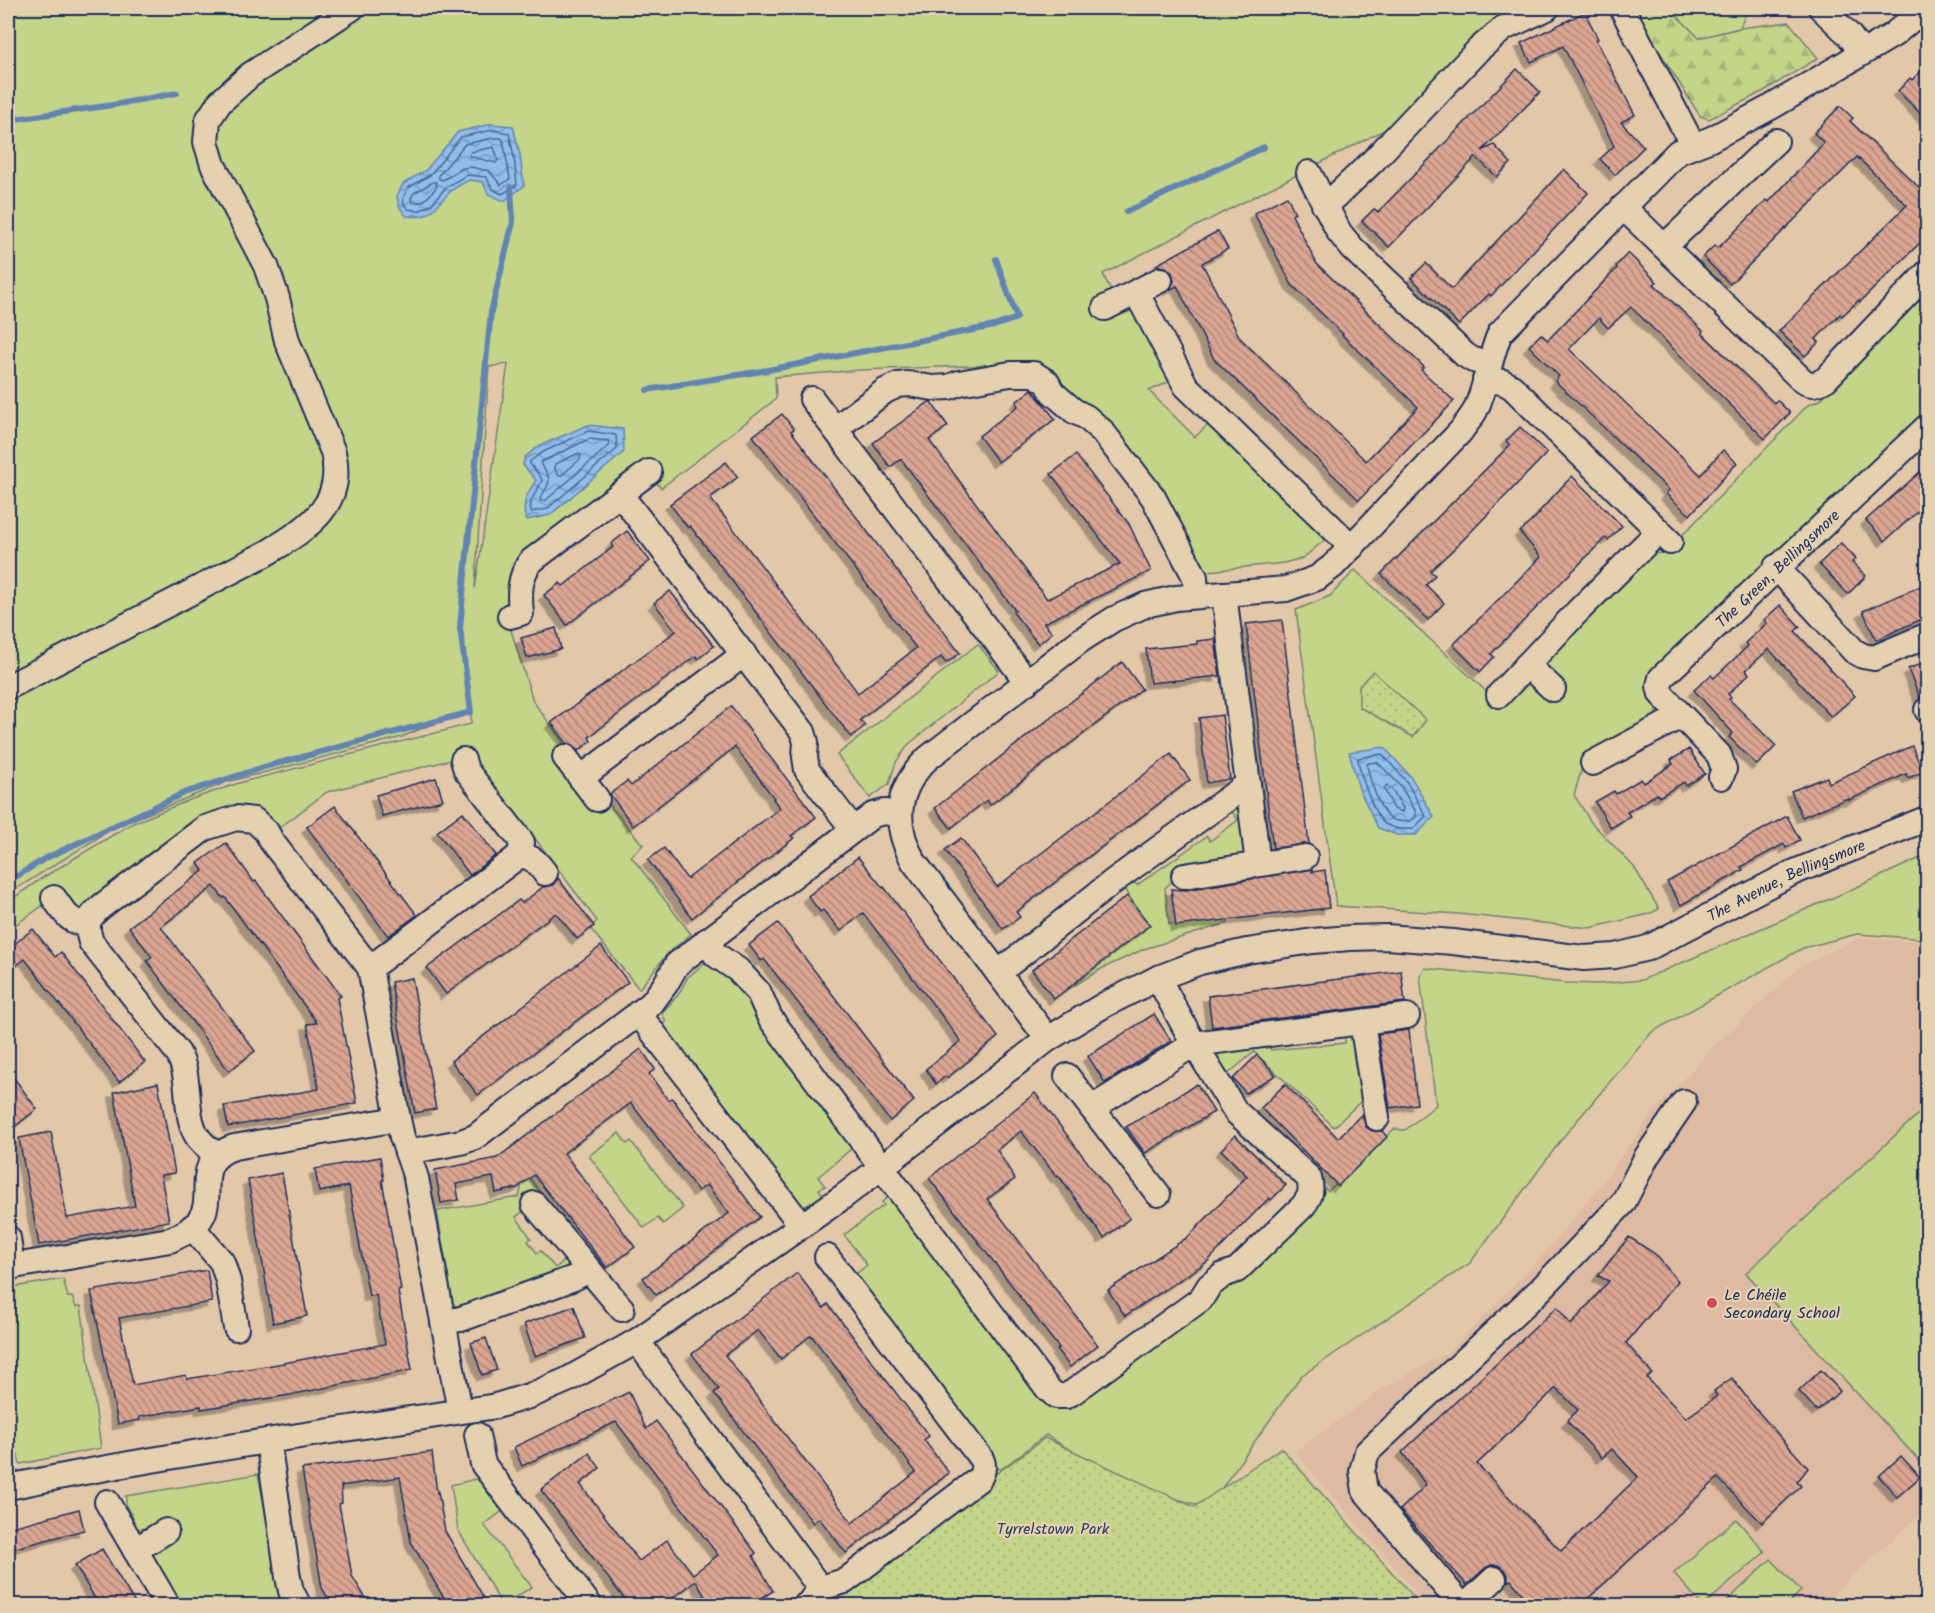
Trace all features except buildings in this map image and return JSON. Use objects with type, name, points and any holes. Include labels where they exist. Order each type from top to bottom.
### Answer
[{"type":"street","points":[[8,687],[267,553],[302,531],[328,502],[336,484],[337,466],[333,452],[287,341],[277,298],[266,266],[213,165],[206,142],[208,120],[220,102],[250,75],[352,8]]},
{"type":"street","points":[[1324,205],[1334,199],[1373,161],[1479,49],[1504,28],[1547,8]]},
{"type":"street","points":[[1622,8],[1693,146]]},
{"type":"street","points":[[1821,8],[1849,35],[1862,53]]},
{"type":"street","points":[[1048,1039],[906,849],[899,814],[906,786],[917,769],[928,758],[1081,640],[1114,619],[1145,605],[1176,598],[1286,589],[1317,578],[1333,566],[1461,431],[1474,411],[1492,350],[1500,333],[1678,152],[1711,139],[1773,106],[1893,35],[1925,8]]},
{"type":"street","points":[[1665,246],[1776,141]]},
{"type":"street","points":[[1309,173],[1339,232],[1352,248],[1465,355],[1512,387],[1665,536],[1578,611],[1499,694]]},
{"type":"street","points":[[1623,207],[1803,381],[1809,384],[1818,384],[1826,379],[1928,272]]},
{"type":"street","points":[[1105,308],[1160,280]]},
{"type":"street","points":[[1136,292],[1186,386],[1352,547]]},
{"type":"street","points":[[835,429],[885,391],[898,385],[949,387],[959,383],[1010,374],[1034,374],[1047,382],[1052,392],[1074,411],[1102,430],[1153,496],[1195,577],[1196,596]]},
{"type":"street","points":[[812,399],[1027,682]]},
{"type":"street","name":"The Green, Bellingsmore","points":[[1721,777],[1724,769],[1719,755],[1661,694],[1659,686],[1661,678],[1928,426]]},
{"type":"street","points":[[510,616],[521,613],[519,599],[521,582],[523,572],[530,562],[649,472]]},
{"type":"street","points":[[620,494],[803,732],[806,742],[807,770],[854,829]]},
{"type":"street","points":[[1776,567],[1854,651],[1863,656],[1874,658],[1928,635]]},
{"type":"street","points":[[1224,594],[1258,864]]},
{"type":"street","points":[[581,778],[744,654]]},
{"type":"street","points":[[1527,665],[1553,689]]},
{"type":"street","points":[[1593,763],[1681,716]]},
{"type":"street","points":[[565,757],[597,799]]},
{"type":"street","points":[[370,968],[502,871],[520,855],[522,842],[466,770],[464,760]]},
{"type":"street","points":[[998,973],[1115,880],[1248,784]]},
{"type":"street","points":[[407,1152],[475,1137],[651,1004],[677,964],[706,941],[873,815],[884,812],[899,814]]},
{"type":"street","points":[[218,1156],[198,1138],[192,1125],[186,1072],[178,1053],[91,942],[87,930],[89,917],[205,828],[236,818],[254,820],[266,831],[272,842],[370,968],[398,1119],[416,1178],[460,1411]]},
{"type":"street","name":"The Avenue, Bellingsmore","points":[[8,1487],[268,1440],[496,1406],[532,1395],[567,1380],[637,1341],[802,1226],[1048,1039],[1104,1005],[1158,978],[1200,963],[1247,951],[1313,940],[1387,937],[1454,942],[1584,958],[1615,956],[1648,948],[1792,873],[1928,818]]},
{"type":"street","points":[[520,855],[530,856],[545,873]]},
{"type":"street","points":[[1184,876],[1305,857]]},
{"type":"street","points":[[54,898],[73,922],[88,926]]},
{"type":"street","points":[[706,941],[716,955],[738,970],[759,993],[770,1018],[1048,1389],[1056,1396],[1066,1396],[1073,1392],[1201,1299],[1209,1286],[1222,1275],[1237,1270],[1309,1198],[1312,1189],[1309,1178],[1236,1112],[1194,1044],[1158,978]]},
{"type":"street","points":[[638,1013],[802,1226]]},
{"type":"street","points":[[1092,1108],[1194,1044],[1407,1016]]},
{"type":"street","points":[[1362,1022],[1377,1119]]},
{"type":"street","points":[[1067,1076],[1158,1194]]},
{"type":"street","points":[[1494,1579],[1463,1605],[1365,1491],[1362,1471],[1367,1452],[1541,1289],[1623,1203],[1647,1156],[1684,1102]]},
{"type":"street","points":[[8,1238],[10,1267],[170,1240],[186,1233],[200,1221],[205,1208],[206,1177],[211,1164],[223,1151],[234,1147],[398,1119]]},
{"type":"street","points":[[534,1204],[621,1309]]},
{"type":"street","points":[[192,1227],[222,1262],[228,1281],[236,1328]]},
{"type":"street","points":[[637,1341],[813,1597],[845,1581],[979,1479],[983,1471],[980,1456],[827,1257]]},
{"type":"street","points":[[443,1322],[461,1319],[574,1278],[589,1270]]},
{"type":"street","points":[[477,1435],[483,1464],[590,1605]]},
{"type":"street","points":[[268,1440],[288,1577],[291,1591],[299,1605]]},
{"type":"street","points":[[106,1502],[168,1605]]},
{"type":"street","points":[[135,1550],[166,1532]]},
{"type":"shaded area","name":"Le Chéile Secondary School","points":[[1859,938],[1927,942],[1927,1508],[1821,1605],[1427,1605],[1295,1452],[1385,1387],[1449,1352],[1545,1253],[1600,1186],[1650,1116],[1713,1047],[1801,966]]},
{"type":"green space","points":[[8,8],[1524,8],[1394,125],[1103,274],[1112,294],[1097,302],[1108,319],[1131,311],[1135,314],[1171,381],[1149,391],[1195,437],[1210,423],[1327,538],[1303,558],[1284,563],[1199,572],[1166,503],[1021,364],[860,370],[775,377],[776,399],[661,488],[644,467],[518,561],[511,610],[506,614],[533,701],[601,795],[643,845],[631,856],[691,934],[668,953],[639,989],[590,928],[597,921],[531,833],[524,836],[469,755],[327,792],[275,831],[240,810],[81,915],[58,895],[8,930],[8,902],[42,878],[131,824],[242,782],[471,724],[471,712],[451,716],[402,737],[227,782],[115,827],[8,894]],"holes":[[[508,364],[475,588],[489,367]]]},
{"type":"green space","points":[[1632,8],[1669,8],[1699,38],[1740,28],[1789,22],[1818,58],[1764,91],[1709,119],[1700,116]]},
{"type":"green space","points":[[1669,8],[1770,8],[1745,15],[1740,28],[1699,38]]},
{"type":"green space","points":[[1927,288],[1927,412],[1657,665],[1652,686],[1656,719],[1585,758],[1574,795],[1591,822],[1634,867],[1659,909],[1649,914],[1590,928],[1459,914],[1336,906],[1296,610],[1330,596],[1355,570],[1500,704],[1647,554],[1665,553],[1808,405],[1820,400]]},
{"type":"green space","points":[[978,644],[999,671],[909,744],[896,762],[889,784],[870,798],[837,755]]},
{"type":"green space","points":[[1373,671],[1426,720],[1413,737],[1359,707],[1359,686]]},
{"type":"green space","points":[[1229,807],[1238,807],[1243,812],[1247,858],[1181,873],[1165,888],[1169,924],[1227,919],[1228,923],[1144,949],[1101,969],[1069,989],[1067,986],[1148,924],[1122,886],[1132,880],[1137,885],[1207,836],[1210,841],[1238,820]]},
{"type":"green space","points":[[1927,855],[1927,939],[1857,934],[1803,948],[1652,1032],[1564,1136],[1470,1263],[1301,1376],[1219,1492],[1197,1505],[1118,1481],[1046,1435],[1000,1470],[856,1282],[856,1274],[867,1265],[844,1235],[884,1205],[882,1202],[888,1197],[1042,1398],[1229,1280],[1314,1176],[1328,1191],[1394,1129],[1405,1130],[1436,1105],[1420,976],[1425,968],[1566,983],[1599,984],[1642,980]]},
{"type":"green space","points":[[709,959],[742,995],[752,993],[756,1000],[752,1010],[846,1134],[852,1148],[818,1177],[825,1186],[819,1189],[823,1196],[808,1206],[799,1207],[660,1028],[666,1022],[662,1013],[678,995],[688,977]]},
{"type":"green space","points":[[1344,1030],[1353,1036],[1361,1101],[1334,1127],[1254,1052],[1228,1074],[1219,1062],[1217,1053],[1221,1049],[1268,1042],[1271,1050],[1345,1043]]},
{"type":"green space","points":[[1927,1106],[1927,1469],[1746,1273]]},
{"type":"green space","points":[[619,1133],[627,1144],[631,1141],[683,1208],[663,1224],[658,1218],[644,1228],[589,1156]]},
{"type":"green space","points":[[516,1159],[543,1196],[516,1217],[531,1238],[528,1241],[537,1253],[541,1251],[555,1268],[567,1259],[570,1267],[458,1307],[453,1304],[437,1211],[519,1197],[521,1189]]},
{"type":"green space","points":[[63,1279],[68,1297],[72,1297],[76,1307],[81,1306],[101,1448],[20,1464],[8,1413],[8,1288]]},
{"type":"green space","name":"Tyrrelstown Park","points":[[1045,1438],[1194,1507],[1281,1448],[1421,1605],[816,1606]]},
{"type":"green space","points":[[258,1474],[280,1588],[286,1605],[178,1605],[149,1557],[167,1535],[158,1522],[141,1529],[130,1525],[126,1521],[133,1518],[126,1506],[126,1496]]},
{"type":"green space","points":[[475,1479],[485,1484],[505,1509],[484,1525],[532,1587],[502,1605],[458,1530],[451,1485]]},
{"type":"green space","points":[[1736,1519],[1765,1552],[1702,1605],[1674,1573]]},
{"type":"green space","points":[[1771,1559],[1801,1591],[1786,1605],[1723,1605]]},
{"type":"water","points":[[491,124],[513,126],[524,186],[504,201],[488,194],[483,182],[469,180],[451,191],[431,212],[422,216],[406,216],[399,206],[397,196],[403,184],[426,170],[458,132]]},
{"type":"water","points":[[588,425],[623,429],[624,452],[550,515],[526,520],[524,509],[526,499],[536,480],[523,465],[525,457],[539,446]]},
{"type":"water","points":[[1384,747],[1411,777],[1434,817],[1416,835],[1397,835],[1378,828],[1359,789],[1349,752]]},
{"type":"waterway","points":[[8,120],[177,93]]},
{"type":"waterway","points":[[1126,212],[1264,147]]},
{"type":"waterway","points":[[8,882],[44,859],[184,793],[264,767],[471,712],[460,628],[491,312],[513,222],[511,188]]},
{"type":"waterway","points":[[647,390],[768,370],[994,326],[1017,318],[996,259]]},
{"type":"place","name":"Le Chéile Secondary School","points":[[1712,1303]]}]
